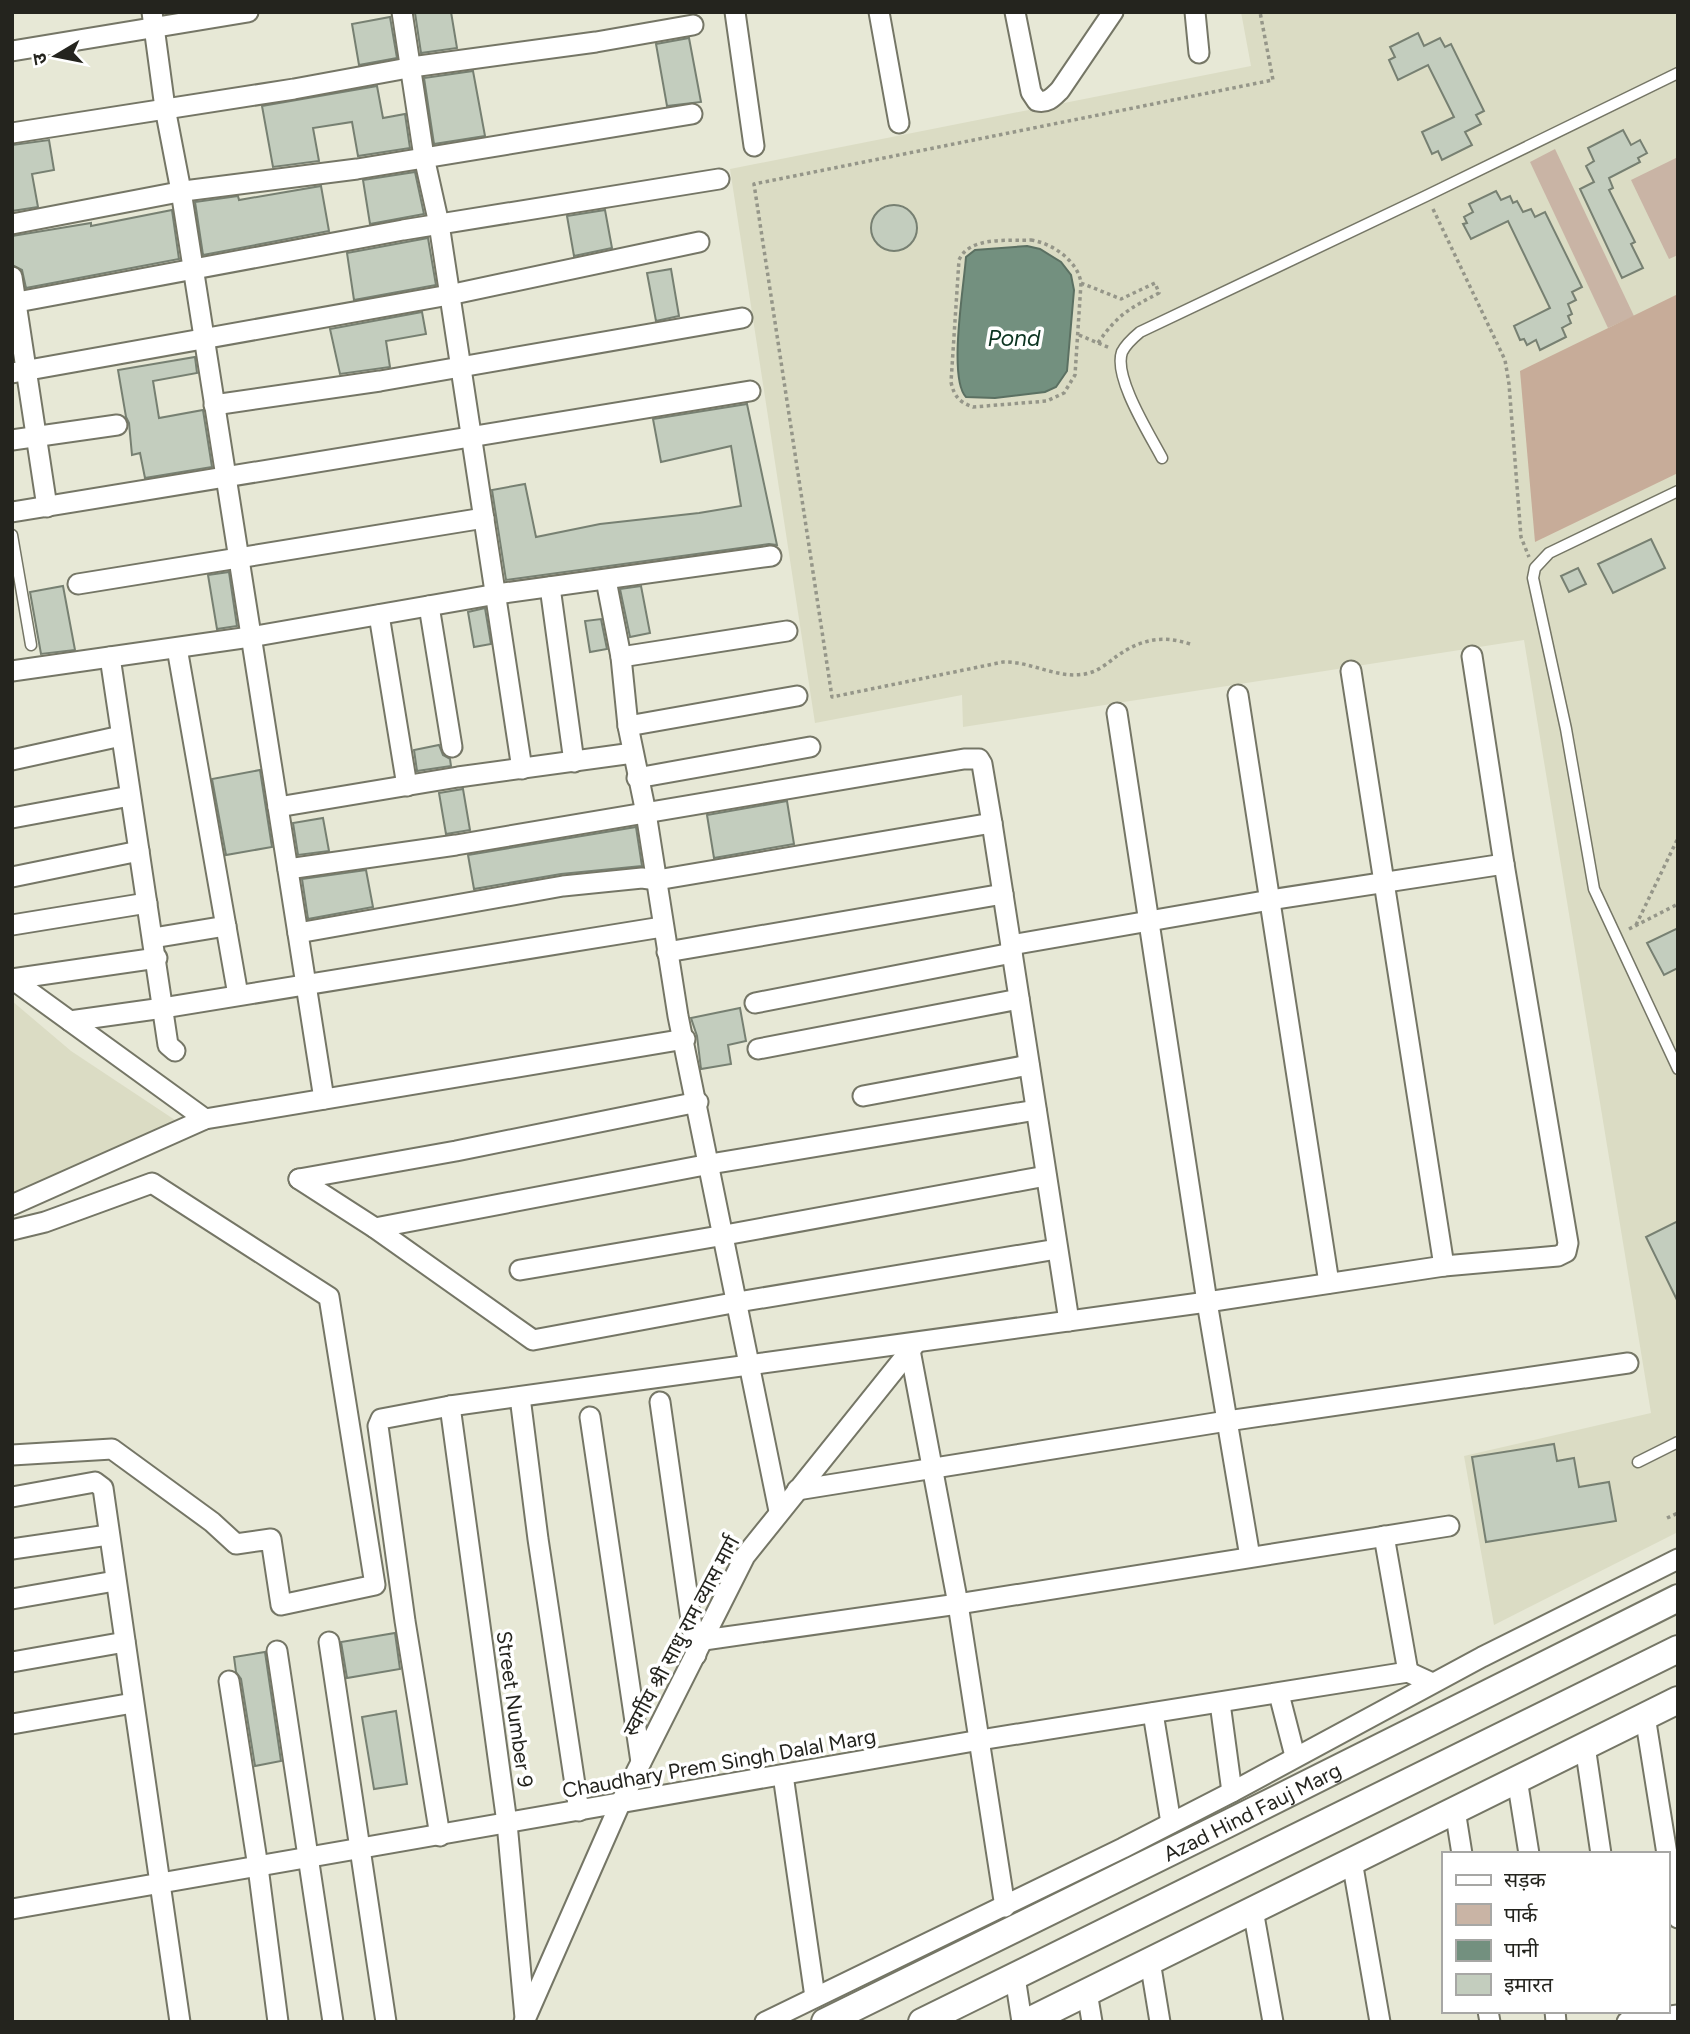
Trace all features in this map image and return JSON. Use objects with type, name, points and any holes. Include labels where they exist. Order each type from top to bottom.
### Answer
[{"type":"main road","name":"Azad Hind Fauj Marg","points":[[820,2010],[1227,1824],[1678,1598]]},
{"type":"main road","name":"Azad Hind Fauj Marg","points":[[922,2022],[1678,1649]]},
{"type":"main road","points":[[1025,2022],[1678,1700]]},
{"type":"street","points":[[12,51],[153,20],[248,12]]},
{"type":"street","points":[[402,12],[424,157],[439,224],[522,769]]},
{"type":"street","points":[[735,12],[754,146]]},
{"type":"street","points":[[879,12],[899,123]]},
{"type":"street","points":[[1016,12],[1031,92],[1037,101],[1044,102],[1060,90],[1113,12]]},
{"type":"street","points":[[1195,12],[1199,53]]},
{"type":"street","points":[[153,20],[324,1099]]},
{"type":"street","points":[[12,133],[294,89],[411,67],[596,42],[693,25]]},
{"type":"street","points":[[12,224],[181,191],[356,169],[692,114]]},
{"type":"street","points":[[14,303],[439,224],[719,179]]},
{"type":"street","points":[[20,372],[449,295],[699,242]]},
{"type":"street","points":[[12,277],[20,372],[37,435],[47,507]]},
{"type":"street","points":[[214,405],[380,381],[742,318]]},
{"type":"street","points":[[12,512],[750,391]]},
{"type":"street","points":[[12,439],[117,425]]},
{"type":"street","points":[[78,584],[485,518]]},
{"type":"street","points":[[12,671],[250,637],[497,594],[771,556]]},
{"type":"street","points":[[606,580],[621,657],[628,726],[657,880],[662,927],[779,1511]]},
{"type":"street","points":[[550,587],[573,762]]},
{"type":"street","points":[[429,606],[452,747]]},
{"type":"street","points":[[379,615],[407,786]]},
{"type":"street","points":[[621,657],[787,631]]},
{"type":"street","points":[[177,648],[238,995]]},
{"type":"street","points":[[440,1836],[405,1621],[377,1422],[381,1419],[450,1406],[913,1347],[1069,1321],[1207,1303],[1444,1266],[1558,1256],[1566,1252],[1568,1243],[1472,656]]},
{"type":"street","points":[[110,657],[168,1045],[175,1051]]},
{"type":"street","points":[[1352,671],[1444,1266]]},
{"type":"street","points":[[1238,695],[1329,1283]]},
{"type":"street","points":[[628,726],[797,696]]},
{"type":"street","points":[[1117,713],[1147,923],[1250,1557]]},
{"type":"street","points":[[12,760],[121,736]]},
{"type":"street","points":[[637,778],[810,747]]},
{"type":"street","points":[[278,807],[634,753]]},
{"type":"street","points":[[288,869],[456,845],[972,758],[979,759],[992,823],[1069,1321]]},
{"type":"street","points":[[12,818],[130,796]]},
{"type":"street","points":[[298,933],[563,886],[642,878],[657,880],[992,823]]},
{"type":"street","points":[[12,877],[139,851]]},
{"type":"street","points":[[755,1003],[1012,949],[1270,900],[1504,864]]},
{"type":"street","points":[[667,953],[1003,894]]},
{"type":"street","points":[[12,925],[147,902]]},
{"type":"street","points":[[153,938],[226,926]]},
{"type":"street","points":[[70,1021],[662,927]]},
{"type":"street","points":[[12,979],[157,958]]},
{"type":"street","points":[[12,979],[205,1119]]},
{"type":"street","points":[[758,1049],[1019,999]]},
{"type":"street","points":[[12,1205],[205,1119],[685,1039]]},
{"type":"street","points":[[863,1096],[1029,1065]]},
{"type":"street","points":[[698,1102],[456,1151],[299,1179],[375,1228],[533,1340],[738,1302],[1057,1249]]},
{"type":"street","points":[[375,1228],[710,1164],[1036,1110]]},
{"type":"street","points":[[520,1269],[725,1236],[1046,1176]]},
{"type":"street","points":[[12,1230],[45,1222],[152,1183],[329,1297],[375,1585],[281,1605],[271,1539],[236,1544],[212,1522],[113,1449],[12,1455]]},
{"type":"street","points":[[913,1347],[958,1604],[1005,1907]]},
{"type":"street","name":"स्वर्गीय श्री साधु राम व्यास मार्ग","points":[[524,2020],[620,1804],[745,1556],[913,1347]]},
{"type":"street","points":[[797,1490],[1227,1422],[1628,1363]]},
{"type":"street","points":[[520,1397],[540,1553],[579,1811]]},
{"type":"street","points":[[660,1402],[700,1647],[1449,1526]]},
{"type":"street","name":"Street Number 9","points":[[450,1406],[507,1823],[524,2020]]},
{"type":"street","points":[[590,1417],[641,1762]]},
{"type":"street","points":[[12,1497],[99,1483],[103,1488],[180,2022]]},
{"type":"street","points":[[12,1549],[108,1535]]},
{"type":"street","points":[[1384,1536],[1408,1672],[1432,1684]]},
{"type":"street","points":[[765,2022],[820,2010],[1005,1907],[1232,1792],[1432,1684],[1678,1559]]},
{"type":"street","points":[[12,1599],[115,1581]]},
{"type":"street","points":[[12,1662],[125,1642]]},
{"type":"street","points":[[329,1642],[386,2022]]},
{"type":"street","points":[[277,1651],[333,2022]]},
{"type":"street","name":"Chaudhary Prem Singh Dalal Marg","points":[[12,1909],[980,1740],[1408,1672]]},
{"type":"street","points":[[229,1681],[258,1867],[278,2022]]},
{"type":"street","points":[[1279,1693],[1295,1756]]},
{"type":"street","points":[[12,1724],[133,1703]]},
{"type":"street","points":[[1220,1703],[1232,1792]]},
{"type":"street","points":[[1153,1713],[1171,1823]]},
{"type":"street","points":[[1645,1716],[1667,1852]]},
{"type":"street","points":[[1585,1746],[1601,1852]]},
{"type":"street","points":[[783,1775],[820,2010]]},
{"type":"street","points":[[1517,1779],[1530,1852]]},
{"type":"street","points":[[1455,1810],[1462,1852]]},
{"type":"street","points":[[1352,1861],[1380,2022]]},
{"type":"street","points":[[1669,1866],[1678,1918]]},
{"type":"street","points":[[1253,1910],[1272,2022]]},
{"type":"street","points":[[1150,1961],[1160,2022]]},
{"type":"street","points":[[1014,1977],[1025,2022]]},
{"type":"street","points":[[1087,1992],[1092,2022]]},
{"type":"street","points":[[1627,2022],[1678,2015]]},
{"type":"lane","points":[[1162,458],[1124,381],[1121,366],[1122,353],[1140,332],[1678,73]]},
{"type":"lane","points":[[1678,491],[1549,553],[1535,568],[1535,590],[1566,729],[1594,889],[1678,1069]]},
{"type":"lane","points":[[12,535],[31,645]]},
{"type":"lane","points":[[1638,1462],[1678,1442]]},
{"type":"path","points":[[1189,644],[1167,638],[1141,643],[1089,673],[1063,674],[1003,662],[832,697],[754,184],[1273,80],[1260,12]]},
{"type":"path","points":[[1426,196],[1505,360],[1510,384],[1521,537],[1535,568]]},
{"type":"path","points":[[1039,241],[1074,264],[1080,273],[1081,283],[1075,375],[1064,393],[1057,398],[973,407],[962,404],[953,391],[950,368],[959,260],[967,247],[975,244],[1039,241]]},
{"type":"path","points":[[1078,334],[1098,343],[1112,323],[1126,310],[1159,293],[1155,284],[1121,299],[1081,283]]},
{"type":"path","points":[[1636,925],[1678,838]]},
{"type":"path","points":[[1614,936],[1678,904]]},
{"type":"path","points":[[1667,1518],[1678,1513]]},
{"type":"shaded area","points":[[1241,12],[1678,12],[1678,1532],[1494,1625],[1464,1456],[1651,1413],[1524,640],[963,727],[962,695],[815,723],[730,169],[1251,66]]},
{"type":"shaded area","points":[[1678,294],[1678,473],[1535,542],[1520,371]]},
{"type":"shaded area","points":[[12,1001],[71,1051],[181,1124],[12,1200]]},
{"type":"green space","points":[[1555,149],[1634,316],[1608,328],[1530,162]]},
{"type":"green space","points":[[1678,157],[1678,255],[1669,259],[1631,180]]},
{"type":"water","name":"Pond","points":[[1027,246],[1040,249],[1061,262],[1071,275],[1074,290],[1067,371],[1056,387],[1045,392],[995,398],[966,397],[958,371],[958,352],[966,257],[975,250]]},
{"type":"building","points":[[451,12],[457,48],[421,53],[415,13]]},
{"type":"building","points":[[390,17],[397,58],[359,65],[352,24]]},
{"type":"building","points":[[1418,33],[1424,46],[1440,38],[1445,47],[1451,44],[1484,111],[1476,115],[1481,124],[1465,132],[1472,145],[1442,160],[1438,151],[1432,154],[1422,132],[1454,117],[1428,65],[1398,80],[1389,60],[1395,57],[1390,47]]},
{"type":"building","points":[[689,38],[701,102],[667,106],[656,44]]},
{"type":"building","points":[[473,71],[485,136],[434,144],[424,78]]},
{"type":"building","points":[[377,86],[383,118],[405,114],[410,148],[358,156],[352,122],[313,128],[319,161],[273,167],[262,106]]},
{"type":"building","points":[[1623,130],[1631,145],[1640,140],[1647,153],[1638,158],[1640,162],[1609,178],[1613,188],[1609,190],[1635,242],[1631,244],[1643,268],[1622,278],[1580,189],[1594,182],[1586,166],[1594,161],[1588,148]]},
{"type":"building","points":[[49,140],[54,170],[32,174],[38,207],[12,211],[12,145]]},
{"type":"building","points":[[415,172],[424,214],[370,224],[363,180]]},
{"type":"building","points":[[321,186],[329,231],[203,255],[195,202],[238,196],[239,200]]},
{"type":"building","points":[[1496,191],[1501,200],[1510,196],[1513,203],[1517,201],[1523,212],[1531,209],[1535,217],[1545,212],[1582,287],[1572,292],[1576,300],[1568,304],[1572,314],[1568,316],[1571,323],[1562,328],[1566,337],[1540,350],[1536,340],[1527,345],[1524,339],[1520,340],[1514,326],[1550,308],[1508,221],[1471,239],[1463,224],[1467,223],[1464,217],[1473,212],[1469,204]]},
{"type":"building","points":[[894,205],[910,212],[917,228],[910,244],[894,251],[878,244],[871,228],[878,212]]},
{"type":"building","points":[[172,210],[179,259],[26,288],[22,270],[12,265],[12,236],[91,223],[91,226]]},
{"type":"building","points":[[605,210],[612,248],[574,256],[567,216]]},
{"type":"building","points":[[428,238],[436,285],[354,300],[347,253]]},
{"type":"building","points":[[671,269],[679,316],[656,321],[647,273]]},
{"type":"building","points":[[422,312],[426,334],[386,341],[390,367],[340,374],[330,329]]},
{"type":"building","points":[[195,357],[197,373],[153,381],[159,418],[203,410],[212,467],[145,478],[140,453],[132,455],[129,423],[118,370]]},
{"type":"building","points":[[747,404],[777,545],[506,580],[492,490],[525,484],[536,537],[600,524],[741,506],[731,446],[661,462],[653,419]]},
{"type":"building","points":[[1651,539],[1665,568],[1613,593],[1598,564]]},
{"type":"building","points":[[1578,568],[1586,584],[1569,592],[1561,576]]},
{"type":"building","points":[[229,572],[237,626],[217,629],[208,575]]},
{"type":"building","points":[[63,586],[75,650],[41,654],[30,592]]},
{"type":"building","points":[[641,586],[650,633],[630,637],[620,589]]},
{"type":"building","points":[[485,608],[491,644],[474,647],[468,612]]},
{"type":"building","points":[[601,619],[607,649],[590,652],[585,621]]},
{"type":"building","points":[[439,745],[443,755],[450,759],[451,766],[417,771],[414,750]]},
{"type":"building","points":[[260,770],[272,847],[226,855],[212,779]]},
{"type":"building","points":[[463,789],[470,830],[446,834],[439,793]]},
{"type":"building","points":[[787,801],[794,844],[714,858],[707,815]]},
{"type":"building","points":[[323,818],[329,851],[298,855],[293,823]]},
{"type":"building","points":[[636,827],[642,866],[561,874],[474,889],[468,855]]},
{"type":"building","points":[[366,870],[373,907],[308,919],[302,879]]},
{"type":"building","points":[[1678,928],[1678,968],[1664,975],[1647,943]]},
{"type":"building","points":[[740,1008],[746,1041],[728,1045],[731,1064],[701,1069],[697,1036],[691,1018]]},
{"type":"building","points":[[1678,1221],[1678,1302],[1646,1237]]},
{"type":"building","points":[[1554,1444],[1557,1461],[1574,1458],[1579,1487],[1609,1482],[1616,1521],[1486,1542],[1472,1457]]},
{"type":"building","points":[[395,1633],[400,1669],[347,1678],[341,1642]]},
{"type":"building","points":[[265,1652],[281,1761],[255,1766],[241,1679],[236,1672],[234,1657]]},
{"type":"building","points":[[396,1711],[407,1784],[374,1789],[362,1717]]}]
